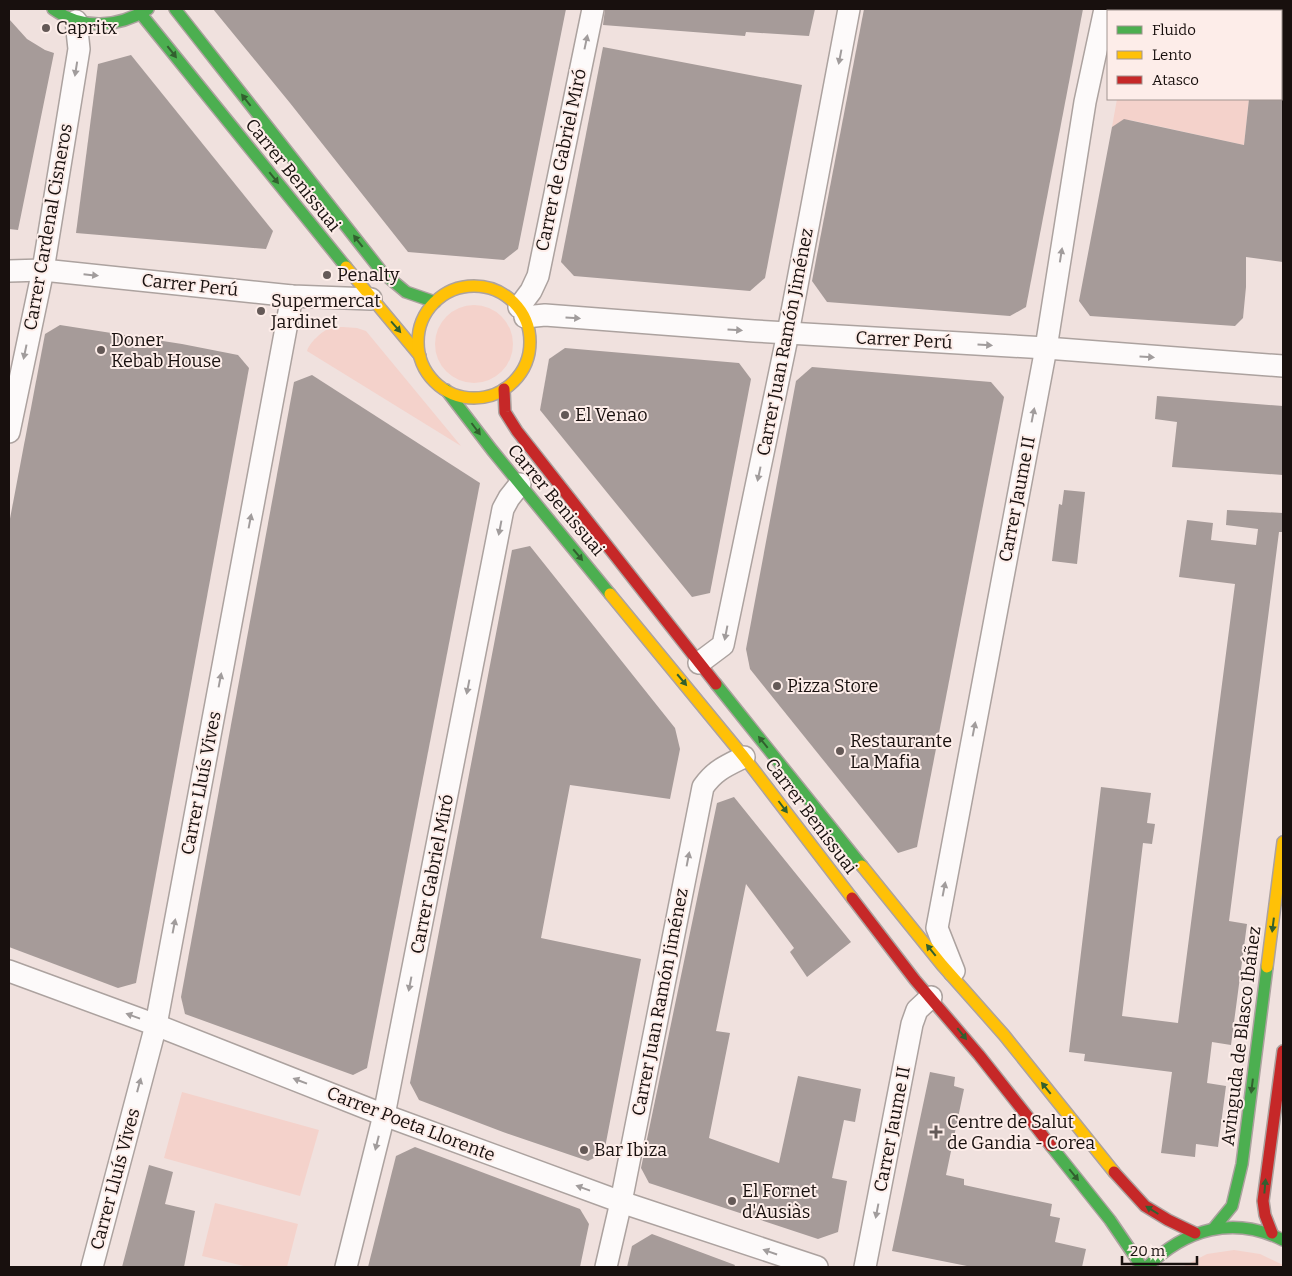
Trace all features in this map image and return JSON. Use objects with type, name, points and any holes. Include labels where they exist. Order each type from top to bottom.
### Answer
[{"type":"street","points":[[53,9],[76,21],[98,25],[120,22],[145,11]]},
{"type":"street","name":"Carrer Benissuai","points":[[175,9],[382,272],[393,284],[407,293],[418,299],[435,302]]},
{"type":"street","name":"Carrer de Gabriel Miró","points":[[522,312],[538,276],[593,9]]},
{"type":"street","name":"Carrer Juan Ramón Jiménez","points":[[699,663],[724,645],[788,334],[849,9]]},
{"type":"street","name":"Carrer Jaume II","points":[[960,985],[936,928],[1046,348],[1085,102],[1104,9]]},
{"type":"street","name":"Carrer Benissuai","points":[[145,11],[371,298],[420,356]]},
{"type":"street","name":"Carrer Cardenal Cisneros","points":[[9,432],[43,270],[80,48],[76,21]]},
{"type":"street","name":"Carrer Perú","points":[[9,271],[43,270],[292,296],[371,298]]},
{"type":"street","points":[[478,286],[493,289],[507,296],[522,312],[530,333],[530,349],[525,365],[516,379],[504,390],[490,396],[475,398],[460,396],[446,390],[434,381],[420,356],[419,336],[424,318],[435,302],[448,292],[462,287],[478,286]]},
{"type":"street","name":"Carrer Lluís Vives","points":[[92,1267],[156,1025],[292,296]]},
{"type":"street","name":"Carrer Perú","points":[[522,312],[788,334],[1046,348],[1283,366]]},
{"type":"street","name":"Carrer Benissuai","points":[[446,390],[520,484],[744,757],[915,980],[931,997],[1110,1220],[1142,1267]]},
{"type":"street","name":"Carrer Benissuai","points":[[504,390],[505,412],[517,430],[699,663],[960,985],[1004,1035],[1127,1188],[1145,1206],[1195,1233]]},
{"type":"street","name":"Carrer Gabriel Miró","points":[[346,1267],[384,1114],[503,509],[520,484]]},
{"type":"street","name":"Carrer Juan Ramón Jiménez","points":[[606,1267],[621,1202],[703,787],[712,774],[744,757]]},
{"type":"street","name":"Avinguda de Blasco Ibáñez","points":[[1214,1228],[1232,1206],[1242,1164],[1283,842]]},
{"type":"street","name":"Carrer Poeta Llorente","points":[[9,971],[621,1202],[816,1267]]},
{"type":"street","name":"Carrer Jaume II","points":[[865,1267],[912,1024],[917,1010],[931,997]]},
{"type":"street","points":[[1272,1233],[1265,1215],[1264,1201],[1283,1051]]},
{"type":"street","points":[[1147,1267],[1164,1250],[1195,1233],[1214,1228],[1243,1227],[1272,1233],[1283,1240]]},
{"type":"shaded area","points":[[1136,9],[1259,9],[1258,10]]},
{"type":"shaded area","points":[[1117,100],[1249,100],[1244,145],[1130,120],[1112,127]]},
{"type":"shaded area","points":[[474,305],[489,308],[502,316],[510,329],[513,344],[510,359],[502,372],[489,380],[474,383],[459,380],[446,372],[438,359],[435,344],[438,329],[446,316],[459,308]]},
{"type":"shaded area","points":[[343,327],[366,331],[461,446],[307,351],[313,341],[323,332],[330,328]]},
{"type":"shaded area","points":[[182,1092],[319,1130],[300,1196],[164,1158]]},
{"type":"shaded area","points":[[215,1203],[298,1224],[287,1267],[248,1267],[202,1256]]},
{"type":"shaded area","points":[[1234,1250],[1260,1254],[1283,1265],[1283,1267],[1182,1267],[1207,1254]]},
{"type":"building","points":[[213,9],[566,9],[518,249],[504,260],[408,252]]},
{"type":"building","points":[[605,9],[815,9],[809,36],[746,32],[745,36],[603,25]]},
{"type":"building","points":[[864,9],[1083,9],[1026,307],[1010,316],[827,302],[812,281]]},
{"type":"building","points":[[9,19],[27,39],[54,53],[18,230],[9,229]]},
{"type":"building","points":[[603,47],[802,85],[765,278],[750,291],[574,276],[561,262]]},
{"type":"building","points":[[131,55],[273,231],[266,249],[76,233],[98,64]]},
{"type":"building","points":[[1283,99],[1283,262],[1246,257],[1243,318],[1235,326],[1090,316],[1079,301],[1112,127],[1124,119],[1244,145],[1249,100]]},
{"type":"building","points":[[60,325],[182,344],[238,355],[249,368],[136,983],[118,988],[9,947],[9,524],[45,334]]},
{"type":"building","points":[[565,348],[739,363],[751,379],[710,593],[692,597],[540,410],[549,359]]},
{"type":"building","points":[[812,367],[991,382],[1004,397],[917,847],[898,853],[750,669],[746,649],[796,381]]},
{"type":"building","points":[[312,375],[480,483],[367,1068],[353,1075],[185,1014],[181,997],[294,382]]},
{"type":"building","points":[[1157,396],[1283,406],[1283,475],[1172,467],[1177,422],[1155,419]]},
{"type":"building","points":[[1064,490],[1085,492],[1077,564],[1052,561],[1059,504],[1062,505]]},
{"type":"building","points":[[1227,510],[1283,513],[1283,532],[1279,532],[1229,921],[1247,924],[1231,1045],[1212,1042],[1207,1083],[1226,1086],[1218,1147],[1196,1144],[1195,1157],[1161,1153],[1172,1072],[1084,1061],[1085,1054],[1069,1052],[1101,787],[1151,793],[1147,823],[1155,824],[1152,844],[1143,843],[1122,1016],[1178,1023],[1235,584],[1179,577],[1187,520],[1213,523],[1211,540],[1256,545],[1258,529],[1226,525]]},
{"type":"building","points":[[530,546],[675,728],[680,749],[670,799],[570,785],[541,938],[641,959],[604,1153],[588,1161],[503,1132],[419,1100],[410,1083],[512,550]]},
{"type":"building","points":[[734,797],[851,942],[807,977],[790,952],[794,948],[746,884],[716,1031],[730,1033],[709,1138],[779,1163],[798,1076],[861,1089],[855,1122],[844,1120],[832,1178],[847,1181],[838,1232],[818,1239],[649,1183],[641,1168],[717,803]]},
{"type":"building","name":"Centre de Salut de Gandia - Corea","points":[[930,1072],[955,1077],[954,1086],[964,1089],[946,1175],[964,1179],[964,1185],[1052,1204],[1050,1216],[1060,1218],[1055,1242],[1086,1249],[1082,1267],[972,1267],[892,1251]]},
{"type":"building","points":[[415,1147],[580,1209],[589,1224],[580,1267],[368,1267],[396,1156]]},
{"type":"building","points":[[149,1165],[173,1172],[165,1204],[195,1211],[184,1267],[122,1267]]},
{"type":"building","points":[[652,1234],[735,1265],[734,1267],[627,1267],[632,1246]]},
{"type":"traffic: fast","points":[[53,9],[76,21],[100,24],[124,20],[148,9]]},
{"type":"traffic: fast","points":[[175,9],[382,272],[406,292],[435,302]]},
{"type":"traffic: fast","points":[[141,14],[346,267]]},
{"type":"traffic: fast","points":[[446,390],[492,450],[610,594]]},
{"type":"traffic: fast","points":[[716,684],[862,866]]},
{"type":"traffic: fast","points":[[1214,1228],[1232,1206],[1242,1164],[1267,967]]},
{"type":"traffic: fast","points":[[1051,1146],[1110,1220],[1142,1267]]},
{"type":"traffic: fast","points":[[1147,1267],[1177,1243],[1210,1230],[1246,1228],[1264,1232],[1283,1240]]},
{"type":"traffic: slow","points":[[346,267],[420,356]]},
{"type":"traffic: slow","points":[[474,286],[485,287],[495,291],[513,303],[525,321],[529,331],[530,342],[529,353],[525,363],[513,381],[495,393],[485,397],[474,398],[463,397],[453,393],[435,381],[423,363],[419,353],[418,342],[419,331],[423,321],[435,303],[453,291],[463,287],[474,286]]},
{"type":"traffic: slow","points":[[610,594],[744,757],[852,898]]},
{"type":"traffic: slow","points":[[1267,967],[1283,842]]},
{"type":"traffic: slow","points":[[862,866],[942,965],[1004,1035],[1114,1172]]},
{"type":"traffic: jam","points":[[504,389],[505,412],[517,431],[716,684]]},
{"type":"traffic: jam","points":[[852,898],[915,980],[979,1055],[1051,1146]]},
{"type":"traffic: jam","points":[[1272,1233],[1265,1215],[1263,1201],[1283,1051]]},
{"type":"traffic: jam","points":[[1114,1172],[1145,1206],[1195,1233]]},
{"type":"place","name":"Capritx","points":[[46,28]]},
{"type":"place","name":"Penalty","points":[[327,275]]},
{"type":"place","name":"Supermercat Jardinet","points":[[261,311]]},
{"type":"place","name":"Doner Kebab House","points":[[101,350]]},
{"type":"place","name":"El Venao","points":[[565,415]]},
{"type":"place","name":"Pizza Store","points":[[777,686]]},
{"type":"place","name":"Restaurante La Mafia","points":[[840,751]]},
{"type":"place","name":"Centre de Salut de Gandia - Corea","points":[[936,1132]]},
{"type":"place","name":"Bar Ibiza","points":[[584,1150]]},
{"type":"place","name":"El Fornet d'Ausiàs","points":[[732,1201]]}]
